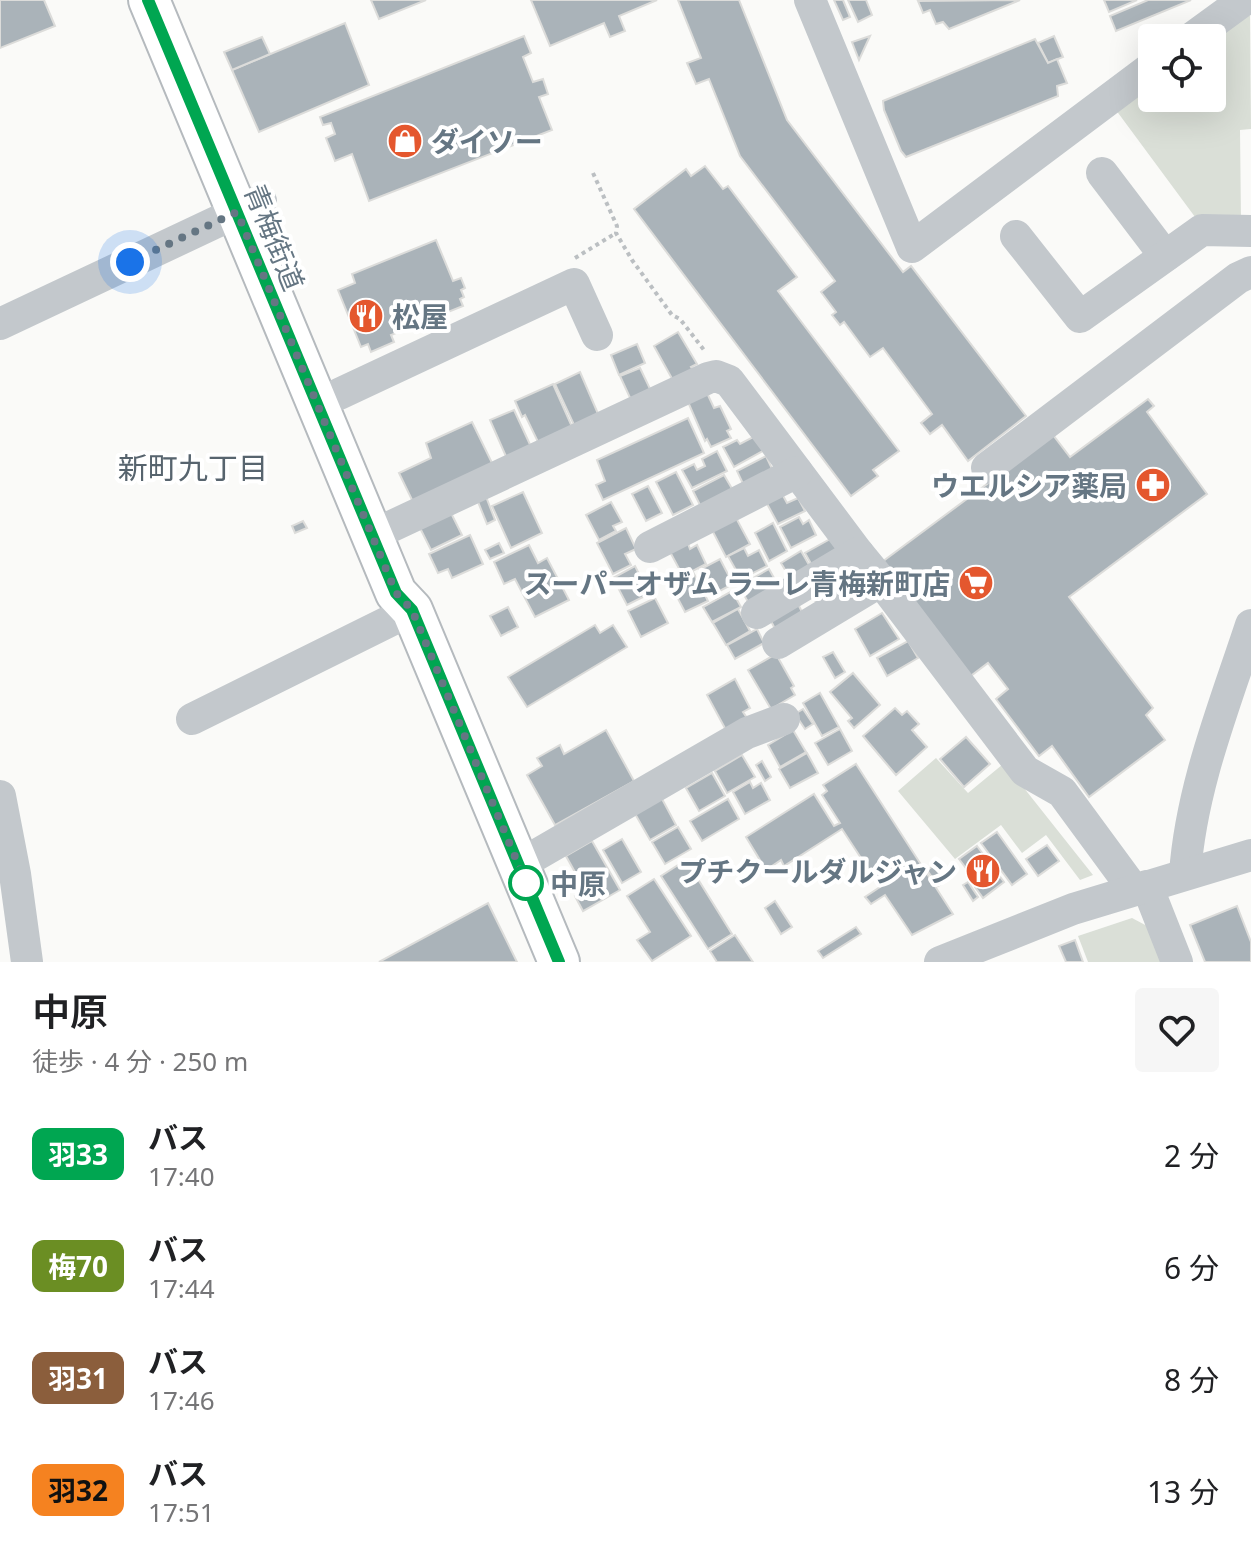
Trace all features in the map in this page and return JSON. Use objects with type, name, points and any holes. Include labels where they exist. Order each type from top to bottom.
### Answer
[{"type":"main road","name":"青梅街道","points":[[149,0],[339,394],[417,586],[412,610]]},
{"type":"main road","name":"青梅街道","points":[[175,0],[249,207],[396,593],[412,610],[559,962]]},
{"type":"street","points":[[810,0],[912,247],[1138,78]]},
{"type":"street","points":[[1211,24],[1244,0]]},
{"type":"street","points":[[1116,181],[1165,256]]},
{"type":"street","points":[[901,222],[946,198]]},
{"type":"street","points":[[0,324],[249,207]]},
{"type":"street","points":[[1030,243],[1080,317],[1202,230],[1251,231]]},
{"type":"street","points":[[987,468],[1238,278],[1251,272]]},
{"type":"street","points":[[339,394],[574,284],[597,335]]},
{"type":"street","points":[[392,526],[716,376],[729,381],[1025,771],[1062,792],[1141,888],[1177,962]]},
{"type":"street","points":[[649,546],[797,472]]},
{"type":"street","points":[[757,613],[858,553]]},
{"type":"street","points":[[778,643],[881,581]]},
{"type":"street","points":[[192,719],[412,610]]},
{"type":"street","points":[[1185,874],[1188,838],[1208,754],[1251,625]]},
{"type":"street","points":[[519,865],[674,789],[755,744],[784,719]]},
{"type":"street","points":[[0,796],[27,962]]},
{"type":"street","points":[[940,962],[1019,928],[1251,855]]},
{"type":"path","points":[[593,173],[617,226],[616,233],[632,260],[672,315],[680,319],[717,367],[716,376]]},
{"type":"shaded area","points":[[1240,11],[1250,16],[1251,129],[1240,130],[1241,220],[1198,221],[1113,106],[1138,87],[1138,112],[1226,112],[1226,24]]},
{"type":"shaded area","points":[[936,758],[968,793],[1008,760],[1020,783],[1093,875],[1080,880],[1046,835],[1022,853],[1001,825],[955,859],[898,791]]},
{"type":"shaded area","points":[[1132,918],[1149,927],[1167,962],[1088,962],[1078,936]]},
{"type":"building","points":[[0,0],[44,0],[55,26],[0,48]]},
{"type":"building","points":[[371,0],[426,0],[379,19]]},
{"type":"building","points":[[531,0],[657,0],[619,16],[625,31],[610,37],[604,23],[550,46]]},
{"type":"building","points":[[678,0],[739,0],[787,120],[903,272],[911,266],[1026,416],[968,461],[942,425],[930,434],[921,423],[932,414],[883,348],[870,357],[844,322],[840,325],[832,315],[836,312],[821,292],[835,281],[740,156],[709,79],[696,84],[687,63],[701,58]]},
{"type":"building","points":[[834,0],[843,0],[850,17],[843,20]]},
{"type":"building","points":[[848,0],[866,0],[872,15],[858,22]]},
{"type":"building","points":[[1020,0],[949,29],[943,22],[936,24],[930,10],[923,13],[918,1]]},
{"type":"building","points":[[1104,0],[1137,0],[1109,12]]},
{"type":"building","points":[[1148,0],[1191,0],[1116,31],[1110,16]]},
{"type":"building","points":[[345,23],[369,85],[259,132],[232,70]]},
{"type":"building","points":[[524,36],[531,53],[523,57],[533,82],[543,79],[548,94],[539,97],[552,130],[369,201],[352,154],[335,161],[326,138],[335,134],[331,123],[323,125],[320,117]]},
{"type":"building","points":[[870,36],[859,60],[852,42]]},
{"type":"building","points":[[1054,36],[1063,57],[1048,63],[1038,43]]},
{"type":"building","points":[[262,37],[270,54],[232,70],[224,52]]},
{"type":"building","points":[[1035,39],[1048,63],[1057,59],[1067,83],[1057,86],[1058,96],[906,157],[884,110],[883,101]]},
{"type":"building","points":[[705,166],[723,189],[728,186],[797,277],[778,291],[899,451],[873,470],[878,476],[851,496],[634,209],[686,169],[691,176]]},
{"type":"building","points":[[436,240],[453,281],[461,278],[465,288],[461,290],[464,297],[460,299],[463,306],[391,335],[394,342],[371,352],[368,344],[361,347],[338,290],[355,283],[352,274]]},
{"type":"building","points":[[678,332],[697,364],[691,367],[695,373],[675,384],[654,346]]},
{"type":"building","points":[[637,344],[645,363],[619,375],[611,355]]},
{"type":"building","points":[[640,368],[652,393],[632,402],[620,376]]},
{"type":"building","points":[[580,372],[599,416],[575,427],[555,384]]},
{"type":"building","points":[[553,384],[573,429],[539,444],[515,401]]},
{"type":"building","points":[[707,393],[714,408],[720,406],[731,429],[727,431],[731,438],[711,447],[707,439],[705,441],[688,402]]},
{"type":"building","points":[[1148,399],[1154,406],[1147,412],[1207,494],[1069,597],[1153,708],[1146,715],[1165,740],[1089,797],[1052,746],[1039,756],[996,699],[1008,689],[988,663],[968,678],[882,562],[1053,435],[1070,457]]},
{"type":"building","points":[[514,410],[533,451],[508,461],[490,420]]},
{"type":"building","points":[[688,418],[704,453],[603,500],[596,485],[605,481],[597,460]]},
{"type":"building","points":[[472,422],[494,467],[414,504],[399,473],[431,458],[426,443]]},
{"type":"building","points":[[755,436],[763,451],[734,467],[723,447],[737,440],[740,444]]},
{"type":"building","points":[[717,451],[727,471],[692,488],[682,470],[694,464],[697,470],[705,466],[702,459]]},
{"type":"building","points":[[766,456],[774,473],[745,488],[737,471]]},
{"type":"building","points":[[676,472],[693,505],[673,515],[656,482]]},
{"type":"building","points":[[724,475],[734,492],[702,509],[693,491]]},
{"type":"building","points":[[648,486],[662,513],[646,521],[632,494]]},
{"type":"building","points":[[523,492],[542,533],[511,548],[492,506]]},
{"type":"building","points":[[781,492],[787,503],[798,498],[805,511],[778,524],[765,500]]},
{"type":"building","points":[[485,494],[495,520],[487,524],[476,497]]},
{"type":"building","points":[[611,502],[622,522],[613,526],[616,531],[599,540],[586,515]]},
{"type":"building","points":[[450,511],[462,535],[431,550],[419,526]]},
{"type":"building","points":[[735,516],[750,544],[726,557],[711,528]]},
{"type":"building","points":[[799,517],[803,524],[809,520],[816,535],[791,548],[780,527]]},
{"type":"building","points":[[303,521],[307,528],[295,533],[292,526]]},
{"type":"building","points":[[773,523],[787,551],[769,561],[755,533]]},
{"type":"building","points":[[626,528],[636,549],[625,554],[631,565],[613,574],[597,543]]},
{"type":"building","points":[[470,535],[483,564],[452,578],[448,569],[438,573],[429,554]]},
{"type":"building","points":[[832,538],[838,548],[814,569],[805,553]]},
{"type":"building","points":[[687,541],[690,549],[697,545],[706,564],[683,576],[669,550]]},
{"type":"building","points":[[499,543],[504,553],[490,559],[485,550]]},
{"type":"building","points":[[529,545],[538,563],[547,558],[569,600],[535,617],[515,579],[504,584],[494,562]]},
{"type":"building","points":[[744,548],[748,556],[759,550],[767,566],[741,579],[728,556]]},
{"type":"building","points":[[801,551],[812,570],[792,581],[781,563]]},
{"type":"building","points":[[720,559],[733,584],[712,595],[699,570]]},
{"type":"building","points":[[635,566],[649,594],[627,605],[613,578]]},
{"type":"building","points":[[769,569],[778,585],[748,602],[739,586]]},
{"type":"building","points":[[693,572],[708,601],[685,612],[676,595],[682,592],[676,581]]},
{"type":"building","points":[[838,579],[847,595],[821,610],[811,594]]},
{"type":"building","points":[[732,591],[741,607],[712,622],[703,607]]},
{"type":"building","points":[[655,598],[668,623],[641,637],[628,611]]},
{"type":"building","points":[[797,602],[806,620],[778,635],[769,617]]},
{"type":"building","points":[[508,607],[518,627],[501,636],[490,616]]},
{"type":"building","points":[[738,609],[750,631],[726,645],[713,623]]},
{"type":"building","points":[[882,613],[899,639],[870,656],[855,629]]},
{"type":"building","points":[[595,625],[600,633],[613,625],[627,647],[527,707],[508,677]]},
{"type":"building","points":[[757,629],[764,643],[735,659],[727,645]]},
{"type":"building","points":[[908,641],[918,658],[887,676],[877,658]]},
{"type":"building","points":[[833,652],[845,672],[835,678],[823,657]]},
{"type":"building","points":[[776,654],[794,686],[791,688],[795,695],[771,709],[748,670]]},
{"type":"building","points":[[853,673],[880,705],[854,728],[848,721],[852,718],[830,692]]},
{"type":"building","points":[[735,679],[750,708],[743,712],[747,718],[726,730],[707,695]]},
{"type":"building","points":[[820,693],[839,727],[822,736],[803,703]]},
{"type":"building","points":[[895,708],[902,715],[907,711],[919,724],[912,730],[927,747],[896,775],[863,736]]},
{"type":"building","points":[[803,709],[813,724],[805,729],[795,714]]},
{"type":"building","points":[[840,729],[852,751],[828,765],[815,743]]},
{"type":"building","points":[[606,730],[634,781],[555,825],[527,775],[542,766],[537,758],[560,745],[564,754]]},
{"type":"building","points":[[793,730],[806,752],[780,767],[768,745]]},
{"type":"building","points":[[966,737],[990,764],[964,787],[940,759]]},
{"type":"building","points":[[807,753],[818,773],[790,788],[779,769]]},
{"type":"building","points":[[742,755],[755,777],[727,793],[715,771]]},
{"type":"building","points":[[762,761],[771,777],[765,781],[756,765]]},
{"type":"building","points":[[856,764],[953,914],[912,935],[885,895],[871,904],[865,897],[880,887],[842,829],[784,866],[781,860],[766,870],[746,837],[814,794],[834,826],[840,823],[822,795],[827,791],[823,785]]},
{"type":"building","points":[[712,773],[725,796],[699,811],[686,788]]},
{"type":"building","points":[[750,782],[753,788],[761,783],[770,800],[745,814],[733,792]]},
{"type":"building","points":[[661,797],[676,825],[650,840],[634,812]]},
{"type":"building","points":[[728,799],[739,819],[702,841],[690,821]]},
{"type":"building","points":[[678,827],[691,849],[665,864],[652,842]]},
{"type":"building","points":[[997,832],[1027,874],[1012,885],[981,843]]},
{"type":"building","points":[[622,839],[641,872],[622,883],[603,850]]},
{"type":"building","points":[[592,841],[620,890],[583,911],[575,896],[585,890],[566,856]]},
{"type":"building","points":[[1047,845],[1059,861],[1038,876],[1026,859]]},
{"type":"building","points":[[977,846],[1004,882],[983,898],[975,887],[978,884],[959,859]]},
{"type":"building","points":[[686,860],[732,934],[708,949],[661,876]]},
{"type":"building","points":[[940,862],[950,878],[938,886],[927,870]]},
{"type":"building","points":[[654,879],[691,936],[652,961],[637,940],[650,932],[627,896]]},
{"type":"building","points":[[968,882],[978,897],[973,901],[963,885]]},
{"type":"building","points":[[775,901],[792,927],[781,934],[765,908]]},
{"type":"building","points":[[488,903],[517,962],[379,962]]},
{"type":"building","points":[[1237,906],[1251,942],[1251,962],[1205,962],[1190,925]]},
{"type":"building","points":[[856,927],[861,934],[823,958],[818,951]]},
{"type":"building","points":[[735,935],[753,962],[717,962],[710,951]]},
{"type":"building","points":[[1075,940],[1083,962],[1066,962],[1059,946]]},
{"type":"bus line","name":"羽33","points":[[148,0],[396,593],[412,610],[559,962]]},
{"type":"place","name":"ダイソー","points":[[405,141]]},
{"type":"place","name":"松屋","points":[[366,316]]},
{"type":"place","name":"ウエルシア薬局","points":[[1153,485]]},
{"type":"place","name":"スーパーオザム ラーレ青梅新町店","points":[[976,583]]},
{"type":"place","name":"プチクールダルジャン","points":[[983,871]]},
{"type":"place","name":"中原","points":[[526,883]]},
{"type":"district","name":"新町九丁目","points":[[193,467]]},
{"type":"route","points":[[130,262],[237,212],[396,593],[412,610],[526,883]]}]
